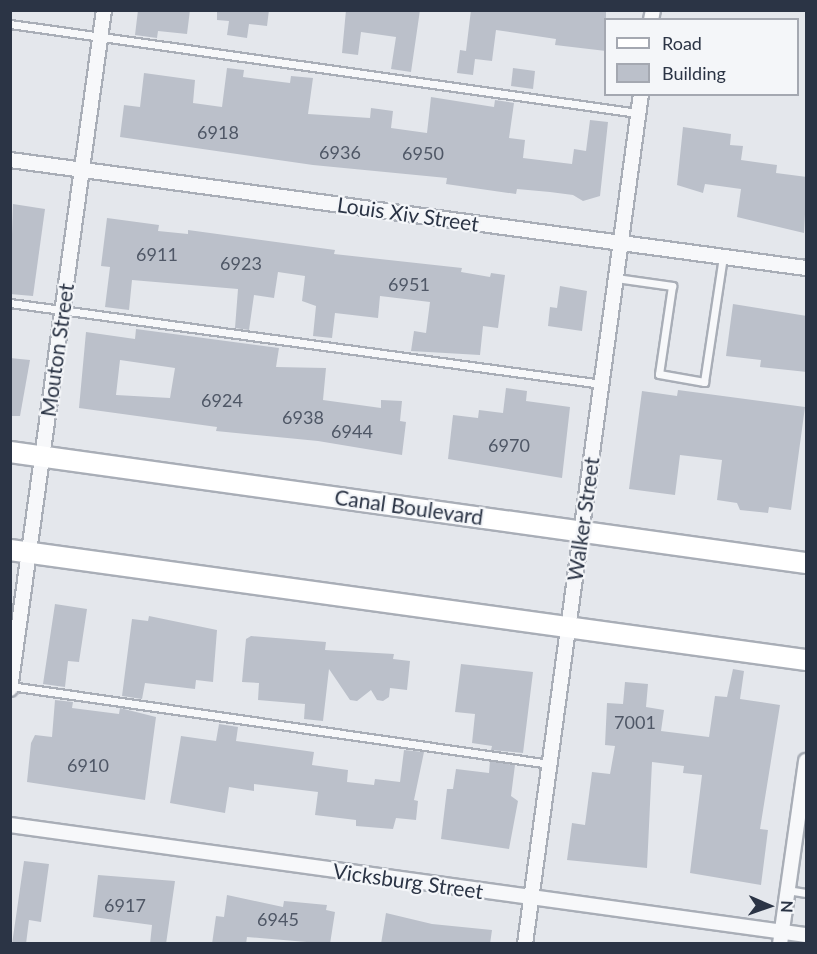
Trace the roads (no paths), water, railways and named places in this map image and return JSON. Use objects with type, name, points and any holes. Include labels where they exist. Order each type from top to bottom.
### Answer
[{"type":"main road","name":"Canal Boulevard","points":[[10,452],[807,563]]},
{"type":"main road","points":[[20,551],[807,660]]},
{"type":"street","name":"Mouton Street","points":[[11,688],[20,551],[43,457],[104,10]]},
{"type":"street","name":"Walker Street","points":[[525,944],[641,96]]},
{"type":"street","name":"Louis Xiv Street","points":[[10,160],[807,268]]},
{"type":"street","points":[[780,938],[806,768]]},
{"type":"street","name":"Vicksburg Street","points":[[10,825],[531,898],[780,938],[807,935]]},
{"type":"lane","points":[[10,24],[638,113]]},
{"type":"lane","points":[[616,278],[672,286],[659,374],[704,382],[723,257]]},
{"type":"lane","points":[[10,303],[602,384]]},
{"type":"lane","points":[[11,688],[550,764]]},
{"type":"lane","points":[[787,890],[807,892]]}]
